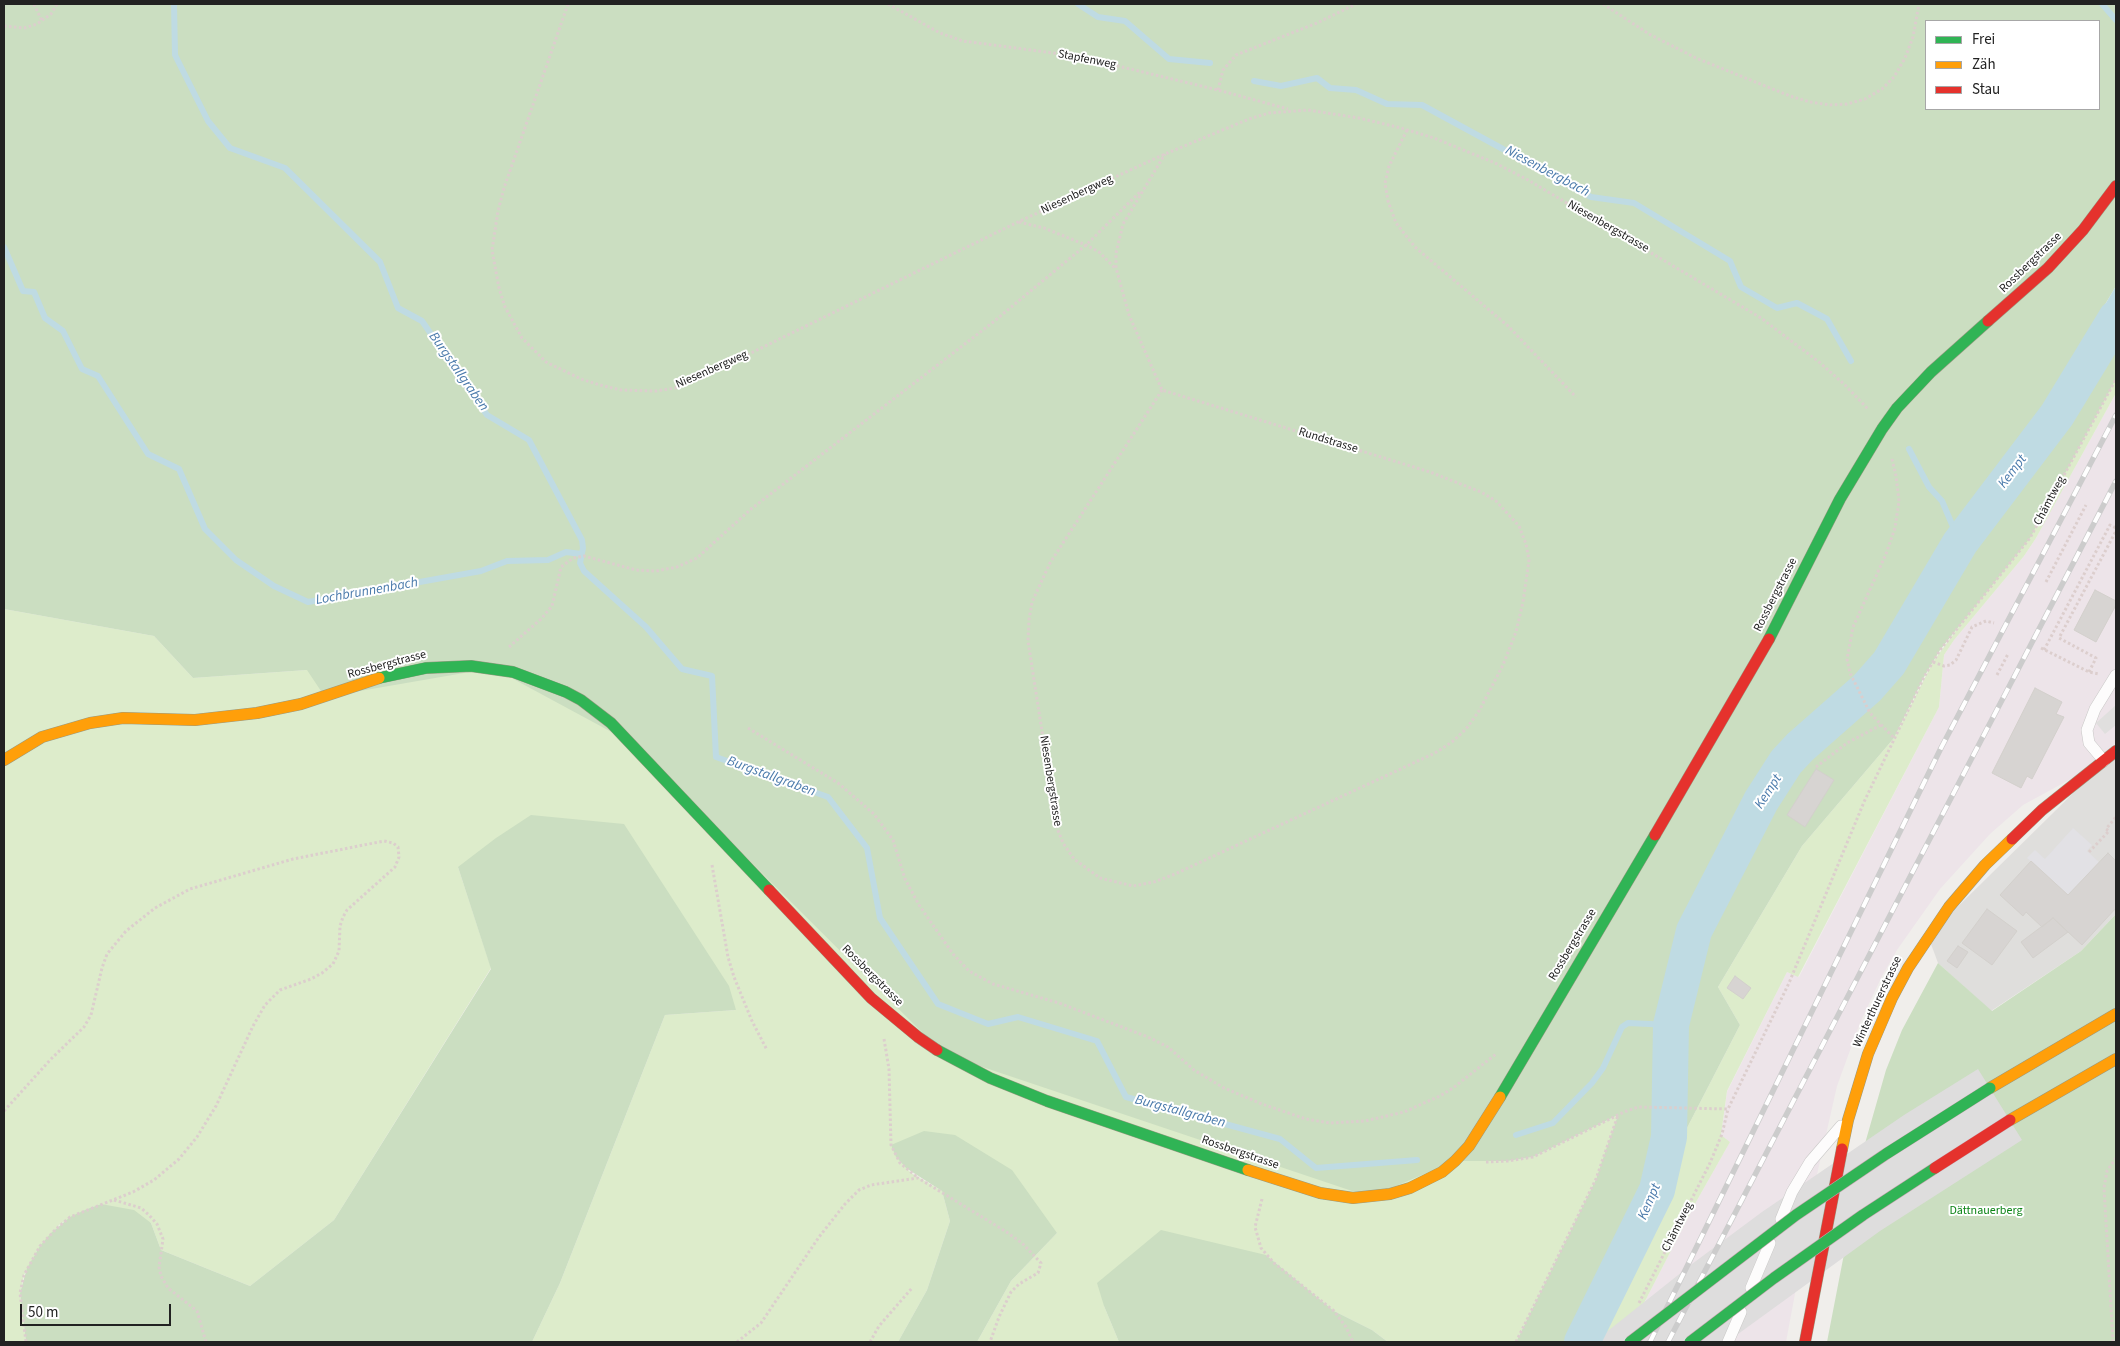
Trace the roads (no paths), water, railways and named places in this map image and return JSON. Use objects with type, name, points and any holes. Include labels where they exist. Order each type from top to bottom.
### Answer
[{"type":"main road","name":"Rossbergstrasse","points":[[4,760],[42,737],[90,722],[123,718],[195,720],[233,716],[301,704],[380,678],[426,668],[448,665],[493,668],[531,678],[581,700],[611,723],[871,998],[918,1037],[965,1066],[1015,1089],[1320,1194],[1353,1198],[1390,1194],[1426,1181],[1455,1161],[1469,1146],[1739,694],[1782,616],[1840,499],[1882,429],[1897,408],[1931,372],[2048,268],[2083,230],[2116,186]]},
{"type":"main road","name":"Winterthurerstrasse","points":[[1804,1342],[1848,1120],[1859,1079],[1878,1030],[1908,968],[1928,936],[1961,892],[2011,839],[2042,810],[2116,751]]},
{"type":"main road","points":[[1630,1342],[1708,1280],[1796,1215],[1886,1154],[1990,1088],[2116,1014]]},
{"type":"main road","points":[[1690,1342],[1774,1278],[1863,1215],[2010,1120],[2116,1059]]},
{"type":"lane","points":[[2104,761],[2090,743],[2086,730],[2094,709],[2115,676]]},
{"type":"lane","points":[[1728,1342],[1797,1183],[1815,1155],[1848,1120]]},
{"type":"water","points":[[2116,286],[2116,346],[2090,330]]},
{"type":"waterway","name":"Burgstallgraben","points":[[174,4],[175,55],[208,121],[230,148],[285,168],[380,262],[398,308],[422,321],[487,415],[529,440],[582,540],[583,548],[580,563],[584,571],[646,627],[682,669],[712,676],[716,757],[828,797],[867,848],[880,918],[938,1004],[988,1024],[1018,1017],[1097,1041],[1126,1097],[1280,1139],[1316,1168],[1417,1160]]},
{"type":"waterway","points":[[1078,4],[1098,17],[1125,21],[1169,59],[1210,63]]},
{"type":"waterway","points":[[2102,4],[2116,20]]},
{"type":"waterway","name":"Niesenbergbach","points":[[1254,81],[1281,86],[1317,78],[1330,88],[1356,90],[1387,104],[1422,105],[1591,197],[1634,203],[1730,261],[1741,287],[1777,308],[1797,303],[1827,319],[1851,361]]},
{"type":"waterway","name":"Lochbrunnenbach","points":[[4,247],[23,291],[34,292],[45,318],[63,331],[82,369],[98,376],[148,454],[179,469],[205,529],[236,560],[274,586],[308,602],[481,571],[507,561],[548,560],[566,552],[581,554]]},
{"type":"waterway","name":"Kempt","points":[[1582,1342],[1657,1190],[1669,1137],[1671,1025],[1694,931],[1761,801],[1786,762],[1800,747],[1867,688],[1889,663],[1960,543],[2057,415],[2116,318]]},
{"type":"waterway","points":[[1909,449],[1929,487],[1942,501],[1960,543]]},
{"type":"waterway","points":[[1516,1135],[1553,1123],[1592,1083],[1603,1068],[1622,1027],[1628,1023],[1671,1025]]},
{"type":"railway","points":[[1650,1342],[1941,748],[2116,415]]},
{"type":"railway","points":[[1668,1342],[2116,481]]},
{"type":"park label","name":"Dättnauerberg","points":[[1986,1211]]}]
